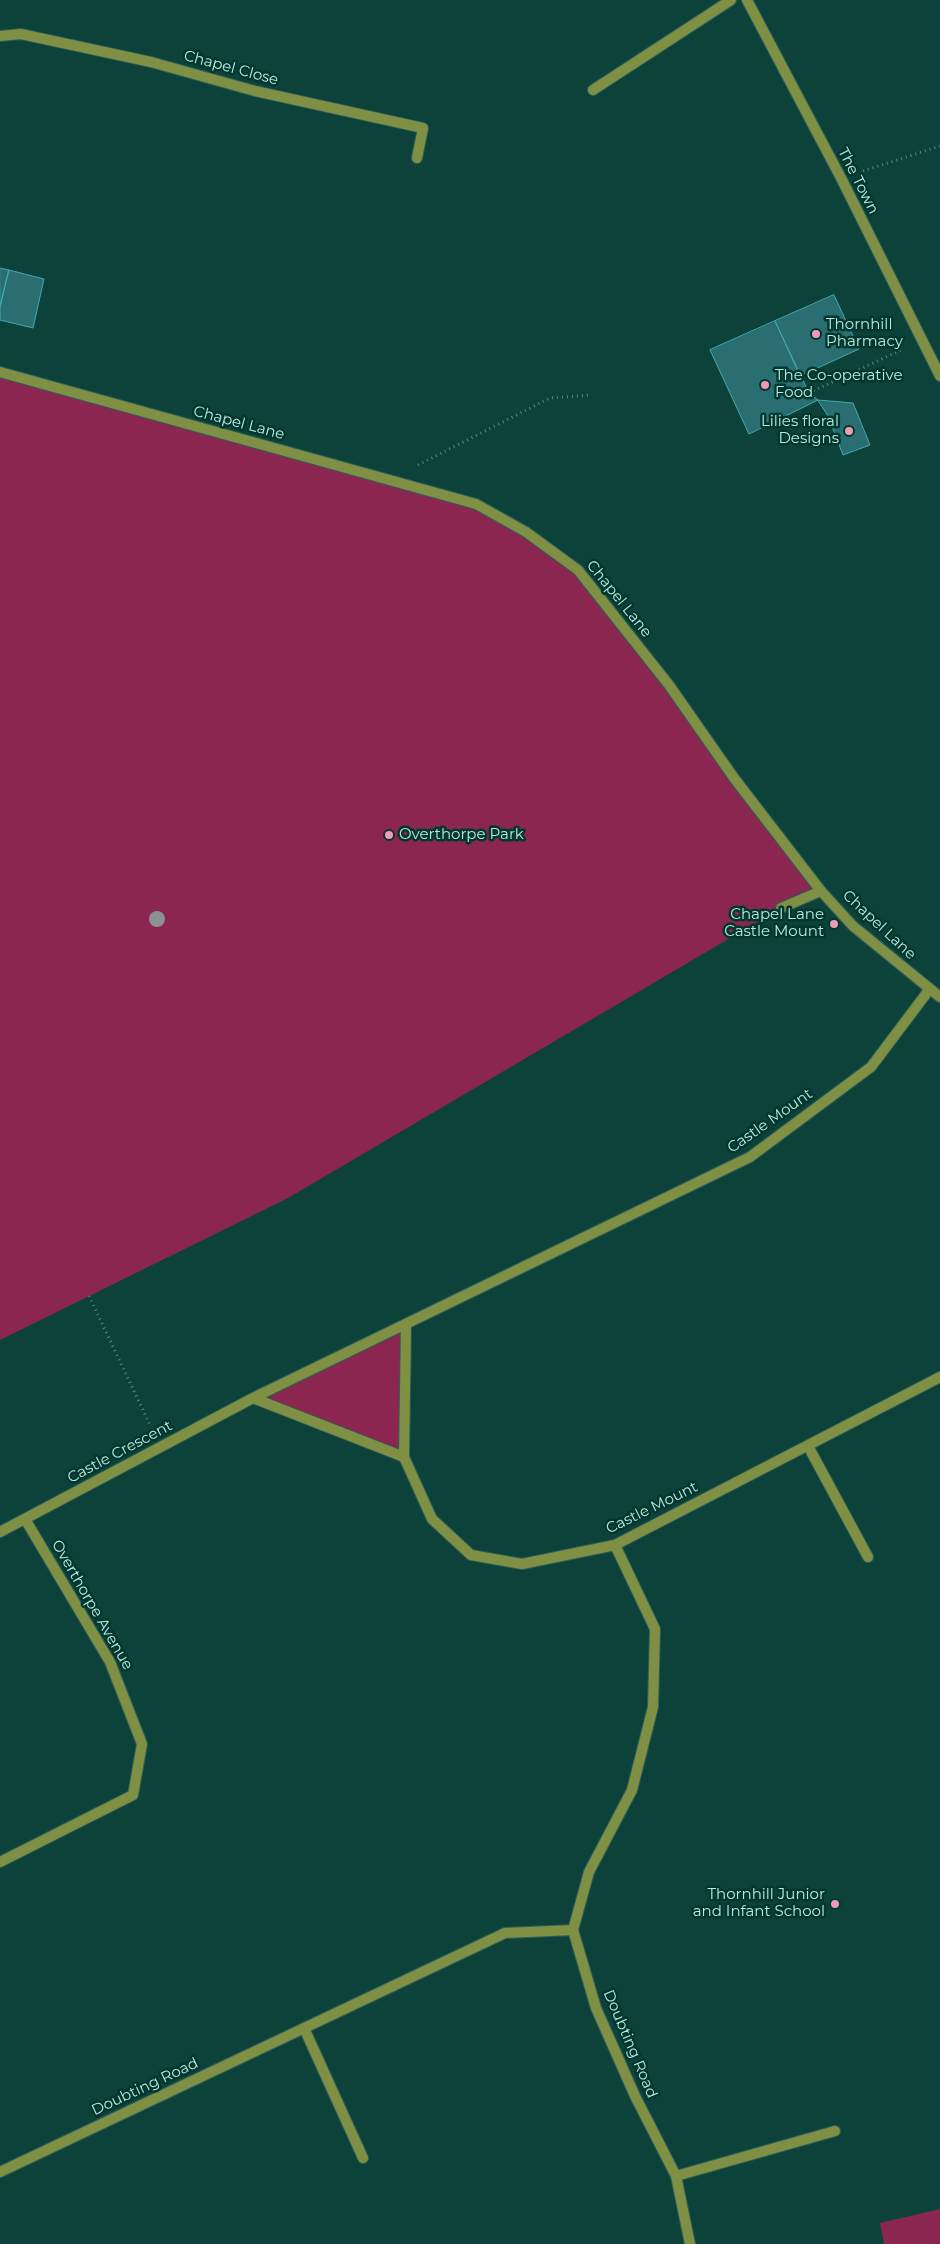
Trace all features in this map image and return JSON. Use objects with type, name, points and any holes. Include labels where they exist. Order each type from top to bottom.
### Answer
[{"type":"street","points":[[593,90],[731,0]]},
{"type":"street","name":"The Town","points":[[747,0],[841,178],[940,376]]},
{"type":"street","name":"Chapel Close","points":[[0,36],[21,34],[151,62],[254,91],[423,128],[417,158]]},
{"type":"street","name":"Chapel Lane","points":[[0,372],[476,504],[526,532],[578,570],[669,685],[734,778],[821,891],[853,926],[929,990],[940,997]]},
{"type":"street","points":[[781,908],[821,891]]},
{"type":"street","name":"Castle Mount","points":[[253,1398],[750,1157],[871,1067],[929,990]]},
{"type":"street","name":"Castle Mount","points":[[406,1324],[404,1457],[432,1519],[472,1555],[522,1564],[615,1545],[940,1376]]},
{"type":"street","points":[[253,1398],[404,1457]]},
{"type":"street","name":"Castle Crescent","points":[[0,1532],[253,1398]]},
{"type":"street","points":[[808,1446],[868,1557]]},
{"type":"street","name":"Overthorpe Avenue","points":[[0,1862],[133,1795],[142,1744],[110,1662],[25,1519]]},
{"type":"street","points":[[573,1930],[589,1872],[632,1790],[653,1707],[655,1629],[615,1545]]},
{"type":"street","name":"Doubting Road","points":[[0,2172],[505,1933],[573,1930],[596,2008],[635,2096],[676,2176],[690,2244]]},
{"type":"street","points":[[304,2028],[363,2158]]},
{"type":"street","points":[[676,2176],[835,2131]]},
{"type":"path","points":[[841,178],[940,146]]},
{"type":"path","points":[[809,393],[922,340]]},
{"type":"path","points":[[389,480],[550,398],[592,395]]},
{"type":"path","points":[[89,1296],[160,1448]]},
{"type":"shaded area","name":"Overthorpe Park","points":[[0,373],[476,504],[578,570],[821,891],[781,908],[288,1198],[0,1340]]},
{"type":"shaded area","points":[[406,1324],[404,1457],[253,1398]]},
{"type":"shaded area","points":[[940,2209],[940,2244],[884,2244],[880,2223]]},
{"type":"building","points":[[0,268],[9,270],[0,307]]},
{"type":"building","points":[[9,270],[44,279],[33,328],[0,320],[0,307]]},
{"type":"building","points":[[834,295],[859,349],[800,376],[775,321]]},
{"type":"building","name":"The Co-operative Food","points":[[775,321],[809,393],[818,400],[749,434],[710,350]]},
{"type":"building","name":"Lilies floral Designs","points":[[818,400],[853,403],[870,445],[843,455],[828,416]]},
{"type":"place","name":"Thornhill Pharmacy","points":[[816,334]]},
{"type":"place","name":"The Co-operative Food","points":[[765,385]]},
{"type":"place","name":"Lilies floral Designs","points":[[849,431]]},
{"type":"place","name":"Overthorpe Park","points":[[389,835]]},
{"type":"place","name":"Chapel Lane Castle Mount","points":[[834,924]]},
{"type":"place","name":"Thornhill Junior and Infant School","points":[[835,1904]]}]
